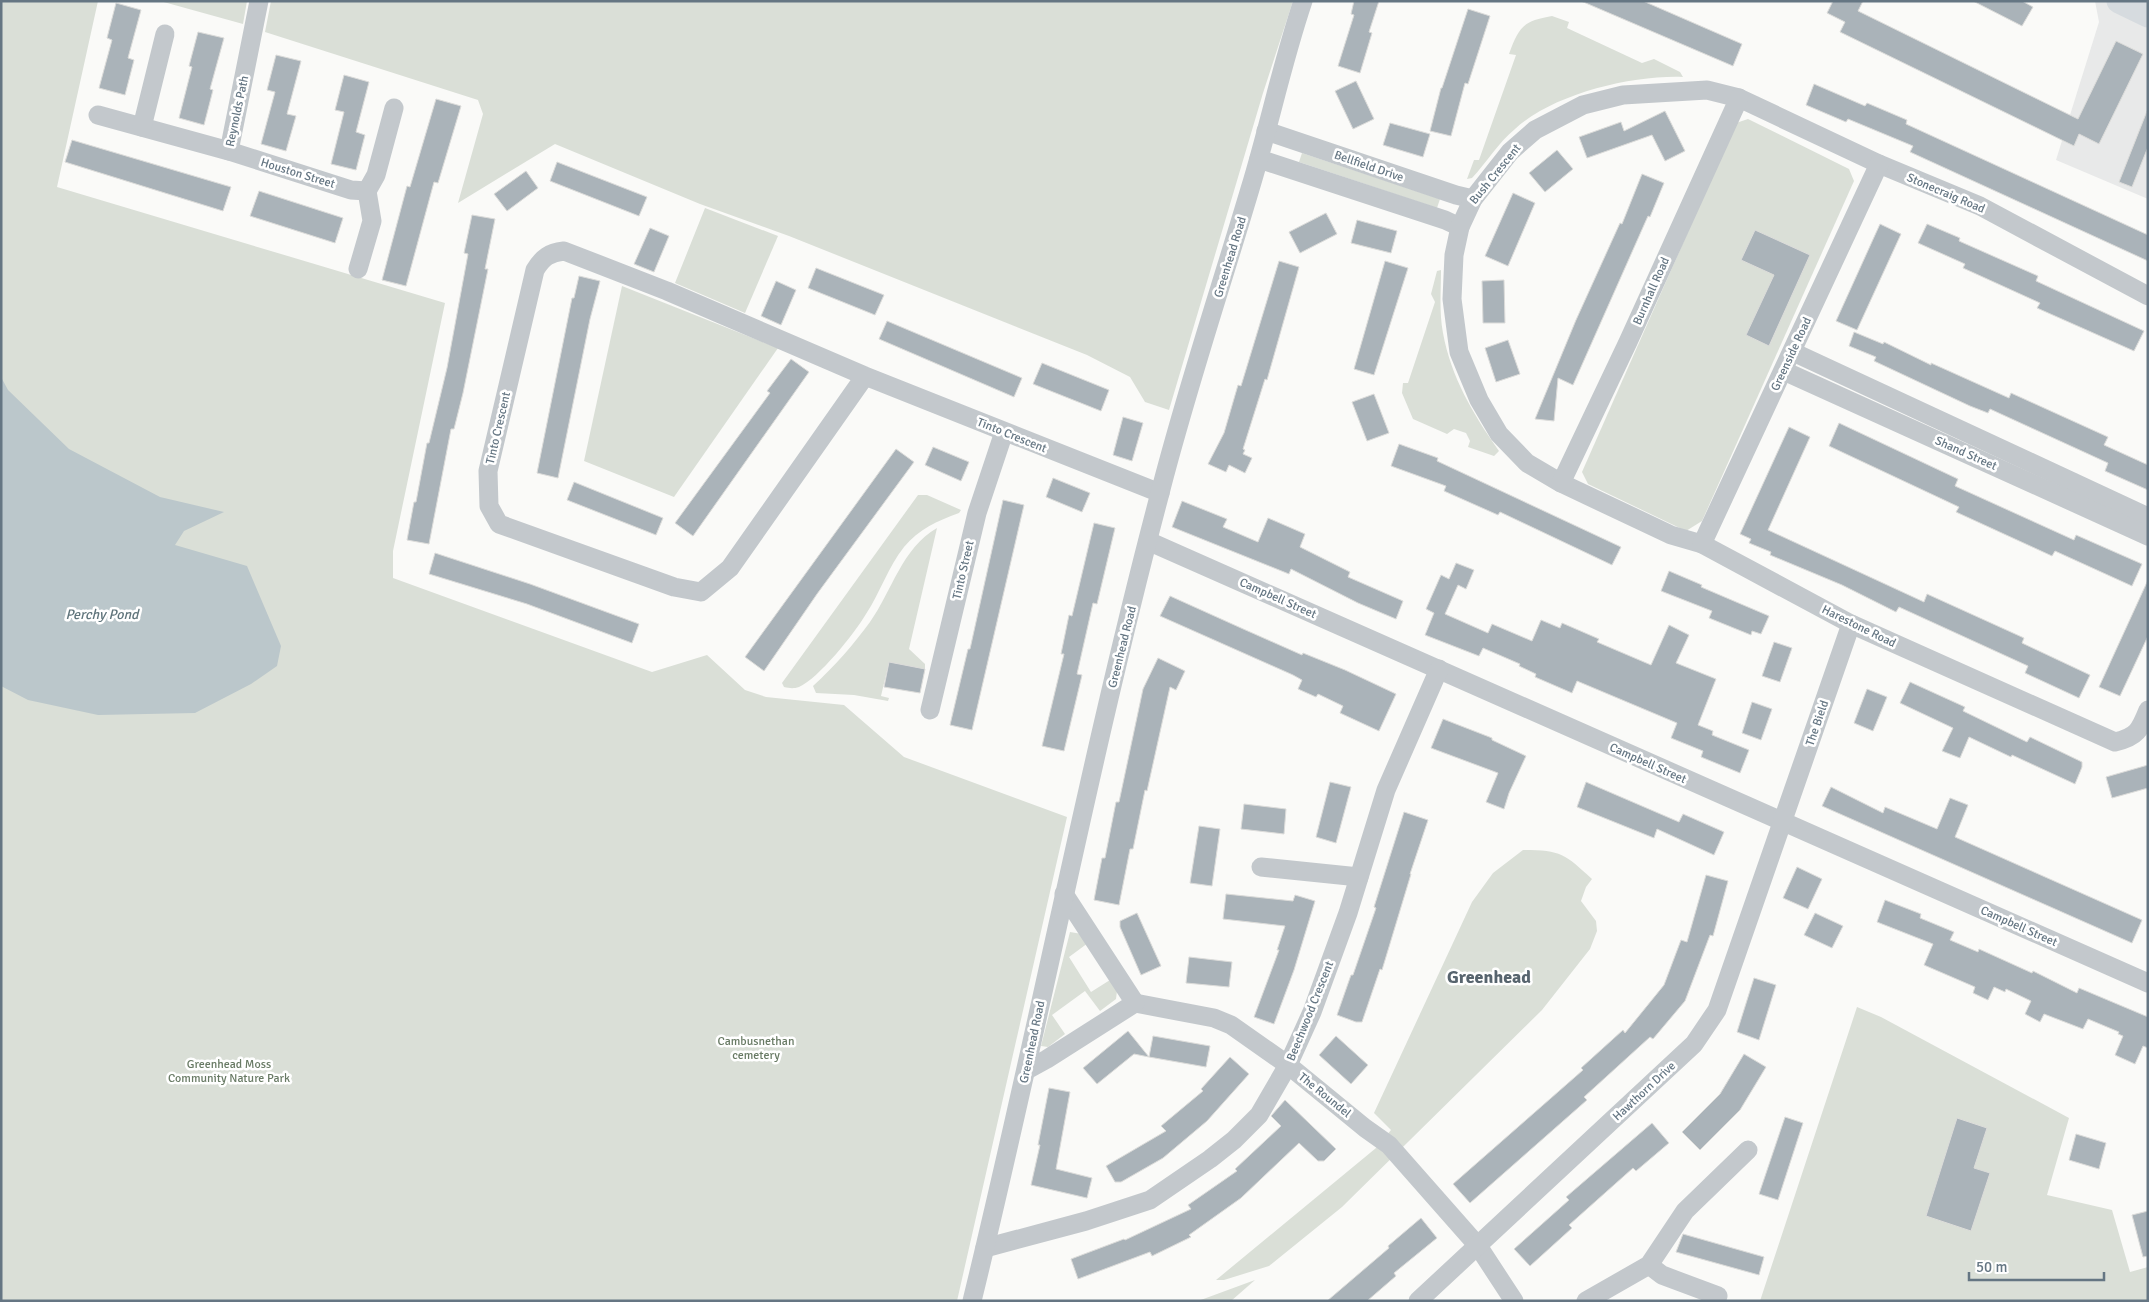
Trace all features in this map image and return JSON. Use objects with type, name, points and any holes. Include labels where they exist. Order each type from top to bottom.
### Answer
[{"type":"main road","points":[[2119,1],[2148,14]]},
{"type":"street","name":"Greenhead Road","points":[[972,1301],[1027,1070],[1080,818],[1160,493],[1259,159],[1292,32],[1303,1]]},
{"type":"street","name":"Reynolds Path","points":[[98,115],[229,151],[258,6]]},
{"type":"street","points":[[142,127],[165,34]]},
{"type":"street","name":"Bush Crescent","points":[[1561,483],[1527,463],[1499,434],[1479,400],[1459,352],[1452,299],[1454,255],[1460,227],[1473,199],[1510,152],[1535,130],[1583,105],[1623,95],[1707,90],[1739,98]]},
{"type":"street","name":"Stonecraig Road","points":[[1739,98],[1879,164],[1980,206],[2148,296]]},
{"type":"street","name":"Burnhall Road","points":[[1561,483],[1628,342],[1739,98]]},
{"type":"street","points":[[358,269],[372,221],[366,191],[376,175],[394,108]]},
{"type":"street","name":"Bellfield Drive","points":[[1266,131],[1456,196],[1473,199]]},
{"type":"street","name":"Houston Street","points":[[229,151],[351,190],[366,191]]},
{"type":"street","points":[[1259,159],[1445,220],[1460,227]]},
{"type":"street","name":"Greenside Road","points":[[1702,544],[1879,164]]},
{"type":"street","name":"Tinto Crescent","points":[[864,376],[730,568],[701,592],[674,587],[499,524],[489,506],[488,471],[535,270],[542,259],[552,252],[564,251],[668,291],[864,376],[1160,493]]},
{"type":"street","name":"Shand Street","points":[[1793,352],[2148,517]]},
{"type":"street","name":"Shand Street","points":[[1784,371],[2148,536]]},
{"type":"street","name":"Tinto Street","points":[[930,710],[977,514],[1004,432]]},
{"type":"street","name":"Harestone Road","points":[[1561,483],[1671,535],[1702,544],[1851,624],[2115,742],[2129,738],[2140,729],[2148,710]]},
{"type":"street","name":"Campbell Street","points":[[1148,541],[2148,983]]},
{"type":"street","name":"The Bield","points":[[1783,822],[1851,624]]},
{"type":"street","name":"Beechwood Crescent","points":[[985,1248],[1086,1221],[1150,1200],[1210,1159],[1234,1140],[1259,1115],[1288,1065],[1312,1012],[1348,914],[1386,790],[1439,669]]},
{"type":"street","name":"Hawthorn Drive","points":[[1418,1301],[1694,1044],[1717,1010],[1783,822]]},
{"type":"street","points":[[1260,867],[1359,877]]},
{"type":"street","points":[[1027,1070],[1047,1060],[1135,1002],[1064,894]]},
{"type":"street","name":"The Roundel","points":[[1135,1002],[1214,1018],[1231,1024],[1288,1065],[1365,1128],[1389,1145],[1478,1246],[1514,1301]]},
{"type":"street","points":[[1586,1301],[1649,1265],[1685,1211],[1748,1150]]},
{"type":"street","points":[[1649,1265],[1662,1275],[1718,1296]]},
{"type":"shaded area","points":[[2095,1],[2148,1],[2148,199],[2056,160],[2099,22]]},
{"type":"green space","points":[[1,1],[98,1],[57,187],[445,303],[393,551],[393,578],[652,672],[707,655],[745,690],[766,697],[844,705],[904,757],[1067,817],[957,1301],[1,1301]]},
{"type":"green space","points":[[160,1],[247,1],[243,24]]},
{"type":"green space","points":[[271,1],[1293,1],[1263,93],[1169,410],[1145,402],[1130,377],[1087,355],[789,236],[700,204],[555,144],[458,203],[483,114],[478,100],[265,32]]},
{"type":"green space","points":[[1552,16],[1569,22],[1567,28],[1642,63],[1654,59],[1680,72],[1683,77],[1641,79],[1617,83],[1594,89],[1550,106],[1515,129],[1503,140],[1472,178],[1467,179],[1474,160],[1479,160],[1516,55],[1509,54],[1519,31],[1534,20]]},
{"type":"green space","points":[[1748,119],[1849,169],[1854,181],[1702,521],[1686,531],[1588,484],[1582,472],[1736,123]]},
{"type":"green space","points":[[1302,153],[1440,199],[1437,208],[1299,162]]},
{"type":"green space","points":[[705,208],[778,236],[745,313],[675,283]]},
{"type":"green space","points":[[1441,270],[1441,317],[1451,365],[1464,395],[1499,451],[1494,456],[1468,447],[1470,441],[1466,433],[1454,429],[1447,434],[1413,419],[1402,393],[1403,383],[1408,383],[1435,302],[1431,294],[1437,271]]},
{"type":"green space","points":[[622,286],[778,348],[674,497],[584,461]]},
{"type":"green space","points":[[918,495],[927,495],[961,510],[959,513],[929,526],[904,547],[893,563],[861,622],[836,655],[816,675],[797,688],[784,687],[782,683]]},
{"type":"green space","points":[[937,528],[909,649],[925,664],[925,669],[889,662],[881,696],[889,698],[888,701],[854,695],[816,693],[813,686],[829,671],[870,622],[906,558],[925,537]]},
{"type":"green space","points":[[1523,850],[1546,851],[1562,855],[1592,879],[1586,887],[1581,901],[1596,921],[1597,931],[1590,949],[1542,1010],[1342,1207],[1269,1266],[1224,1280],[1216,1280],[1376,1148],[1391,1130],[1374,1113],[1472,902],[1493,873]]},
{"type":"green space","points":[[1070,932],[1082,934],[1088,943],[1069,957],[1091,992],[1110,980],[1117,991],[1116,999],[1100,1011],[1085,991],[1052,1015],[1065,1034],[1048,1047],[1041,1046]]},
{"type":"green space","points":[[1857,1007],[1881,1017],[2069,1118],[2047,1195],[2112,1210],[2130,1272],[2148,1267],[2148,1301],[1760,1301]]},
{"type":"green space","points":[[1255,1280],[1231,1301],[1198,1301]]},
{"type":"water","name":"Perchy Pond","points":[[1,377],[8,390],[69,449],[160,497],[224,512],[184,531],[175,545],[247,566],[281,646],[277,666],[251,684],[195,713],[98,715],[28,700],[1,686]]},
{"type":"building","points":[[1354,1],[1379,1],[1369,32],[1372,33],[1360,73],[1338,66],[1354,15],[1351,14]]},
{"type":"building","points":[[1581,1],[1643,1],[1742,44],[1733,66]]},
{"type":"building","points":[[1833,1],[1863,1],[1858,11],[2078,119],[2116,41],[2143,54],[2099,144],[2079,134],[2074,146],[1840,32],[1845,22],[1827,13]]},
{"type":"building","points":[[1973,1],[2022,1],[2033,7],[2022,26]]},
{"type":"building","points":[[116,3],[141,10],[128,58],[134,60],[125,95],[99,88],[112,40],[107,38]]},
{"type":"building","points":[[1468,9],[1490,16],[1468,84],[1465,83],[1451,136],[1430,131],[1441,88]]},
{"type":"building","points":[[198,32],[224,38],[210,89],[213,90],[204,125],[179,118],[192,67],[189,66]]},
{"type":"building","points":[[276,55],[301,61],[287,114],[296,116],[286,151],[261,144],[275,92],[267,90]]},
{"type":"building","points":[[344,75],[369,82],[356,132],[365,135],[356,170],[331,164],[344,112],[335,110]]},
{"type":"building","points":[[1356,81],[1374,119],[1353,129],[1335,91]]},
{"type":"building","points":[[1814,84],[1865,106],[1867,103],[1907,120],[1906,124],[2148,235],[2148,261],[1910,152],[1913,146],[1848,119],[1846,122],[1806,105]]},
{"type":"building","points":[[436,99],[461,106],[438,183],[434,182],[406,286],[382,280],[407,186],[410,187]]},
{"type":"building","points":[[1665,111],[1685,151],[1665,161],[1652,135],[1587,158],[1579,137],[1621,122],[1624,131]]},
{"type":"building","points":[[2147,111],[2148,147],[2132,187],[2119,182]]},
{"type":"building","points":[[1390,123],[1430,134],[1423,157],[1383,145]]},
{"type":"building","points":[[72,140],[231,187],[223,211],[65,162]]},
{"type":"building","points":[[1557,150],[1573,169],[1545,192],[1529,173]]},
{"type":"building","points":[[557,162],[647,197],[639,216],[550,181]]},
{"type":"building","points":[[526,171],[538,188],[507,211],[494,194]]},
{"type":"building","points":[[1642,174],[1664,183],[1650,217],[1648,216],[1573,385],[1558,378],[1554,421],[1535,419],[1576,320],[1620,223],[1622,224]]},
{"type":"building","points":[[259,191],[343,218],[335,243],[250,216]]},
{"type":"building","points":[[1513,193],[1535,203],[1508,266],[1485,256]]},
{"type":"building","points":[[1326,213],[1337,234],[1300,253],[1289,232]]},
{"type":"building","points":[[472,215],[495,219],[485,269],[488,269],[463,393],[454,429],[451,429],[429,544],[407,540],[427,443],[429,443],[447,368],[468,254],[464,253]]},
{"type":"building","points":[[1357,220],[1397,231],[1391,253],[1351,243]]},
{"type":"building","points":[[1880,224],[1901,234],[1857,330],[1836,321]]},
{"type":"building","points":[[1927,224],[1960,238],[1959,241],[2038,276],[2036,281],[2144,331],[2134,351],[2037,308],[2040,303],[1963,268],[1965,264],[1918,243]]},
{"type":"building","points":[[650,228],[669,236],[654,272],[634,264]]},
{"type":"building","points":[[1755,230],[1810,255],[1769,346],[1746,335],[1774,275],[1741,260]]},
{"type":"building","points":[[1279,261],[1299,267],[1267,380],[1265,379],[1243,449],[1245,450],[1243,454],[1252,458],[1245,473],[1229,465],[1226,472],[1208,464],[1224,433],[1238,385],[1241,386]]},
{"type":"building","points":[[1385,261],[1408,268],[1374,375],[1354,369]]},
{"type":"building","points":[[816,268],[884,295],[875,315],[808,288]]},
{"type":"building","points":[[579,276],[600,281],[590,319],[558,478],[537,473],[572,298],[574,298]]},
{"type":"building","points":[[1504,280],[1505,323],[1483,323],[1482,281]]},
{"type":"building","points":[[776,281],[796,290],[781,325],[761,316]]},
{"type":"building","points":[[887,321],[1022,378],[1014,397],[879,339]]},
{"type":"building","points":[[1854,332],[1883,344],[1884,342],[1931,365],[1931,363],[2009,398],[2011,393],[2108,437],[2104,445],[2148,465],[2148,490],[2105,471],[2108,463],[1990,409],[1988,413],[1970,406],[1874,361],[1876,357],[1849,346]]},
{"type":"building","points":[[1508,340],[1520,374],[1496,382],[1485,348]]},
{"type":"building","points":[[791,359],[809,372],[693,536],[675,523],[770,393],[767,391]]},
{"type":"building","points":[[1042,363],[1109,390],[1101,411],[1033,384]]},
{"type":"building","points":[[1374,394],[1389,433],[1367,441],[1352,402]]},
{"type":"building","points":[[1123,417],[1143,423],[1132,461],[1113,455]]},
{"type":"building","points":[[1839,423],[1958,479],[1955,486],[2074,540],[2076,535],[2142,564],[2132,586],[2055,551],[2052,556],[1956,512],[1959,507],[1829,446]]},
{"type":"building","points":[[1789,427],[1810,437],[1768,530],[1924,602],[1927,594],[2024,638],[2022,643],[2090,675],[2079,698],[2025,673],[2028,666],[1899,607],[1896,612],[1842,585],[1770,555],[1771,552],[1749,543],[1751,539],[1740,534]]},
{"type":"building","points":[[1399,444],[1438,458],[1437,461],[1621,547],[1612,565],[1500,512],[1498,515],[1444,491],[1446,486],[1391,466]]},
{"type":"building","points":[[933,447],[969,462],[961,481],[925,465]]},
{"type":"building","points":[[896,449],[914,462],[817,594],[764,671],[745,657]]},
{"type":"building","points":[[1053,478],[1090,493],[1082,512],[1046,497]]},
{"type":"building","points":[[574,482],[663,518],[656,535],[567,500]]},
{"type":"building","points":[[1003,500],[1024,505],[972,730],[950,725],[968,649],[970,649]]},
{"type":"building","points":[[1182,501],[1227,519],[1223,527],[1258,542],[1268,518],[1305,534],[1300,547],[1350,572],[1348,577],[1403,601],[1396,619],[1358,603],[1291,569],[1289,574],[1172,527]]},
{"type":"building","points":[[1094,523],[1115,528],[1097,604],[1093,603],[1077,674],[1082,675],[1064,751],[1042,746],[1064,654],[1061,654],[1069,615],[1072,616]]},
{"type":"building","points":[[435,553],[530,584],[639,624],[632,643],[527,604],[429,574]]},
{"type":"building","points":[[1456,563],[1474,570],[1466,589],[1458,585],[1445,614],[1488,633],[1492,624],[1532,641],[1541,620],[1560,628],[1562,623],[1599,639],[1597,642],[1651,665],[1669,625],[1689,635],[1676,663],[1716,679],[1698,725],[1713,731],[1712,735],[1749,750],[1740,773],[1701,757],[1703,751],[1671,738],[1677,723],[1577,681],[1572,693],[1535,677],[1536,674],[1519,666],[1520,664],[1483,648],[1479,656],[1425,635],[1434,613],[1426,609],[1441,575],[1449,579]]},
{"type":"building","points":[[1669,571],[1769,616],[1761,634],[1752,631],[1751,635],[1709,618],[1712,611],[1661,591]]},
{"type":"building","points":[[2148,580],[2148,636],[2120,696],[2099,687]]},
{"type":"building","points":[[1170,596],[1302,655],[1303,653],[1345,670],[1396,694],[1379,731],[1340,713],[1343,706],[1318,694],[1316,697],[1298,689],[1302,680],[1293,675],[1160,616]]},
{"type":"building","points":[[1774,642],[1792,648],[1780,682],[1762,676]]},
{"type":"building","points":[[1158,658],[1185,671],[1176,690],[1170,687],[1133,849],[1130,849],[1119,905],[1094,900],[1102,858],[1105,858],[1116,802],[1119,802],[1143,689]]},
{"type":"building","points":[[889,662],[925,669],[920,693],[884,687]]},
{"type":"building","points":[[1910,682],[1965,707],[1963,711],[2027,742],[2030,737],[2082,762],[2082,767],[2075,784],[1969,737],[1960,758],[1942,751],[1953,728],[1900,703]]},
{"type":"building","points":[[1867,689],[1887,697],[1873,731],[1854,723]]},
{"type":"building","points":[[1752,702],[1772,709],[1761,740],[1742,733]]},
{"type":"building","points":[[1443,719],[1492,738],[1492,740],[1526,756],[1509,793],[1504,809],[1486,802],[1498,773],[1431,748]]},
{"type":"building","points":[[2148,765],[2148,788],[2112,798],[2106,777]]},
{"type":"building","points":[[1330,782],[1351,787],[1336,843],[1316,837]]},
{"type":"building","points":[[1586,782],[1679,822],[1683,814],[1724,832],[1714,855],[1657,829],[1654,838],[1577,807]]},
{"type":"building","points":[[1831,787],[1883,813],[1885,807],[1937,829],[1950,798],[1968,805],[1955,837],[2142,920],[2132,943],[1822,806]]},
{"type":"building","points":[[1244,804],[1286,809],[1284,834],[1241,829]]},
{"type":"building","points":[[1404,812],[1428,820],[1382,970],[1380,969],[1362,1022],[1356,1022],[1337,1015],[1376,908],[1374,907]]},
{"type":"building","points":[[1199,826],[1220,829],[1212,886],[1190,883]]},
{"type":"building","points":[[1797,867],[1822,879],[1808,909],[1783,898]]},
{"type":"building","points":[[1706,875],[1728,881],[1713,936],[1710,935],[1685,1001],[1653,1039],[1650,1037],[1584,1097],[1587,1100],[1470,1203],[1453,1184],[1583,1070],[1581,1068],[1623,1030],[1625,1033],[1664,985],[1681,940],[1687,942]]},
{"type":"building","points":[[1226,894],[1293,901],[1295,895],[1315,901],[1294,970],[1274,1024],[1254,1017],[1279,950],[1277,950],[1285,926],[1223,919]]},
{"type":"building","points":[[1885,900],[1921,914],[1920,918],[1954,932],[1950,940],[1978,952],[1979,949],[2032,973],[2033,971],[2077,993],[2079,988],[2148,1017],[2148,1048],[2143,1046],[2135,1064],[2115,1055],[2123,1036],[2118,1034],[2119,1032],[2088,1019],[2083,1029],[2044,1014],[2040,1022],[2025,1014],[2031,1001],[2006,989],[2005,992],[1994,987],[1988,1000],[1973,993],[1975,987],[1924,965],[1933,944],[1877,922]]},
{"type":"building","points":[[1137,913],[1161,966],[1141,975],[1120,927],[1120,921]]},
{"type":"building","points":[[1815,913],[1843,926],[1832,948],[1804,935]]},
{"type":"building","points":[[1189,957],[1232,962],[1229,987],[1186,983]]},
{"type":"building","points":[[1754,978],[1776,985],[1759,1040],[1737,1032]]},
{"type":"building","points":[[1128,1031],[1149,1057],[1134,1054],[1097,1084],[1083,1068]]},
{"type":"building","points":[[1153,1036],[1210,1046],[1206,1067],[1149,1057]]},
{"type":"building","points":[[1336,1036],[1368,1065],[1351,1084],[1319,1055]]},
{"type":"building","points":[[1744,1054],[1766,1067],[1740,1110],[1700,1150],[1682,1132],[1720,1094]]},
{"type":"building","points":[[1230,1057],[1249,1074],[1207,1121],[1163,1158],[1121,1182],[1115,1182],[1106,1166],[1166,1131],[1161,1126],[1203,1091],[1201,1089]]},
{"type":"building","points":[[1049,1088],[1070,1092],[1056,1169],[1092,1178],[1087,1198],[1031,1185],[1040,1145],[1038,1145]]},
{"type":"building","points":[[1285,1100],[1336,1149],[1324,1161],[1318,1161],[1299,1143],[1241,1198],[1189,1235],[1191,1237],[1152,1256],[1150,1252],[1078,1279],[1071,1259],[1125,1240],[1191,1209],[1188,1205],[1237,1171],[1235,1169],[1281,1126],[1271,1116]]},
{"type":"building","points":[[1785,1117],[1803,1123],[1778,1200],[1759,1194]]},
{"type":"building","points":[[1957,1118],[1987,1128],[1974,1168],[1990,1173],[1971,1231],[1926,1216]]},
{"type":"building","points":[[1652,1123],[1669,1143],[1636,1171],[1633,1168],[1569,1225],[1572,1228],[1530,1266],[1514,1249],[1569,1200],[1566,1197]]},
{"type":"building","points":[[2076,1134],[2106,1143],[2099,1169],[2069,1160]]},
{"type":"building","points":[[2148,1211],[2148,1256],[2143,1257],[2132,1215]]},
{"type":"building","points":[[1421,1218],[1437,1238],[1394,1273],[1396,1276],[1367,1301],[1327,1301],[1389,1248],[1388,1246]]},
{"type":"building","points":[[1683,1234],[1764,1257],[1759,1275],[1676,1252]]},
{"type":"district","name":"Greenhead","points":[[1489,977]]},
{"type":"park label","name":"Cambusnethan cemetery","points":[[756,1048]]},
{"type":"park label","name":"Greenhead Moss Community Nature Park","points":[[229,1071]]}]
